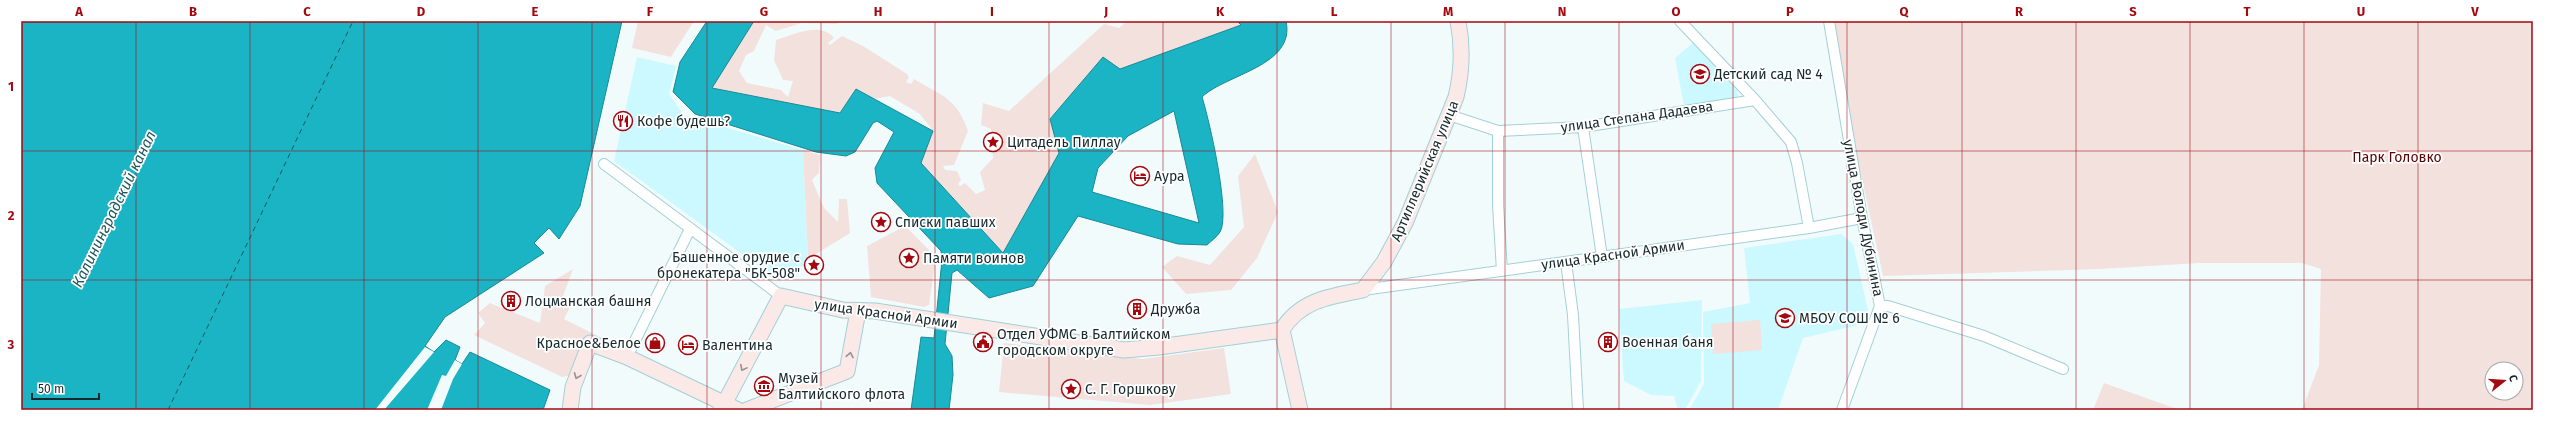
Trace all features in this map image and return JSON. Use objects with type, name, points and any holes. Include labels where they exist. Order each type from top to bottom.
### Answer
[{"type":"street","name":"Артиллерийская улица","points":[[1363,290],[1384,262],[1405,223],[1449,115],[1461,77],[1461,36],[1458,21]]},
{"type":"street","points":[[1680,21],[1755,100],[1791,142],[1797,163],[1809,228]]},
{"type":"street","name":"улица Володи Дубинина","points":[[1829,21],[1862,218],[1880,306],[1842,410]]},
{"type":"street","name":"улица Степана Дадаева","points":[[1449,115],[1498,131],[1583,127],[1755,100]]},
{"type":"street","points":[[1583,127],[1602,257]]},
{"type":"street","points":[[1498,131],[1498,205],[1502,271]]},
{"type":"street","name":"улица Красной Армии","points":[[604,164],[781,296],[843,310],[875,311],[1124,350],[1159,347],[1282,330]]},
{"type":"street","name":"улица Красной Армии","points":[[1363,290],[1809,228],[1862,218]]},
{"type":"street","points":[[627,357],[690,229]]},
{"type":"street","points":[[1566,262],[1573,315],[1578,410]]},
{"type":"street","points":[[1300,410],[1282,330],[1288,321],[1308,304],[1363,290]]},
{"type":"street","points":[[723,407],[781,296]]},
{"type":"street","points":[[1880,306],[1888,306],[1984,336],[2063,369]]},
{"type":"street","points":[[747,410],[847,371],[858,311]]},
{"type":"street","points":[[570,410],[573,387],[590,343],[627,357],[723,407],[738,410]]},
{"type":"shaded area","name":"Детский сад № 4","points":[[1694,42],[1737,90],[1738,96],[1735,98],[1684,106],[1675,58]]},
{"type":"shaded area","points":[[637,57],[676,66],[669,94],[684,115],[803,150],[808,263],[779,281],[614,161]]},
{"type":"shaded area","name":"МБОУ СОШ № 6","points":[[1841,234],[1853,244],[1868,310],[1867,323],[1803,338],[1778,410],[1689,410],[1704,384],[1703,312],[1750,303],[1744,248]]},
{"type":"shaded area","points":[[1702,300],[1701,381],[1685,410],[1678,410],[1674,396],[1651,395],[1624,381],[1619,309]]},
{"type":"green space","points":[[638,21],[694,21],[671,57],[632,48]]},
{"type":"green space","points":[[754,21],[838,21],[837,24],[802,23],[776,31],[766,25],[754,51],[746,55],[739,71],[747,83],[781,90],[788,97],[793,81],[783,80],[774,60],[776,40],[806,31],[821,30],[834,38],[828,43],[830,45],[842,36],[863,46],[907,74],[909,77],[906,82],[911,84],[914,79],[947,99],[959,111],[968,131],[954,165],[943,166],[945,170],[957,171],[961,180],[958,184],[960,186],[965,183],[976,194],[985,190],[980,172],[993,158],[991,129],[981,125],[983,103],[1009,111],[1104,24],[1119,28],[1127,21],[1237,21],[1241,25],[1120,69],[1104,57],[1050,118],[1059,153],[1003,253],[921,163],[933,131],[920,114],[890,96],[874,99],[856,89],[840,113],[711,88]]},
{"type":"green space","name":"Парк Головко","points":[[1831,21],[2533,21],[2533,410],[2302,410],[2319,365],[2321,269],[2302,263],[2199,263],[2100,269],[1883,276],[1836,59]]},
{"type":"green space","points":[[803,150],[820,155],[819,173],[812,180],[824,208],[838,222],[839,199],[847,199],[850,233],[808,259]]},
{"type":"green space","points":[[1255,154],[1278,212],[1257,258],[1231,290],[1186,294],[1162,267],[1177,256],[1210,265],[1244,227],[1238,176]]},
{"type":"green space","points":[[905,226],[936,257],[929,305],[924,307],[871,297],[867,246]]},
{"type":"green space","points":[[573,269],[562,299],[572,303],[564,319],[598,336],[583,379],[573,375],[562,377],[474,335],[485,323],[478,313],[490,303],[540,323],[545,286]]},
{"type":"green space","points":[[1760,320],[1762,350],[1713,354],[1711,324]]},
{"type":"green space","points":[[1004,343],[1143,359],[1224,348],[1231,394],[1150,405],[999,392]]},
{"type":"green space","points":[[2104,383],[2180,410],[2093,410]]},
{"type":"water","name":"Калининградский канал","points":[[21,21],[622,21],[580,206],[559,239],[549,228],[534,243],[544,253],[445,317],[425,346],[434,352],[446,340],[460,347],[455,360],[462,364],[470,352],[550,390],[543,410],[21,410]]},
{"type":"water","points":[[707,21],[754,21],[712,88],[840,113],[856,89],[933,131],[921,163],[1003,253],[1059,153],[1050,119],[1103,57],[1120,69],[1241,25],[1237,21],[1286,21],[1286,36],[1280,49],[1270,59],[1213,89],[1202,97],[1214,145],[1221,187],[1223,222],[1217,236],[1207,245],[1178,244],[1078,216],[1033,286],[989,298],[957,270],[952,273],[945,344],[952,356],[953,375],[949,410],[911,410],[921,337],[934,338],[942,260],[941,251],[877,183],[875,168],[894,132],[877,121],[873,123],[855,152],[846,156],[816,152],[695,114],[673,92],[680,62]],"holes":[[[1174,111],[1199,223],[1092,192],[1098,168],[1128,136]]]},
{"type":"pier","points":[[425,347],[434,352],[384,410],[375,410]]},
{"type":"pier","points":[[455,360],[462,364],[453,379],[441,410],[427,410],[442,375],[446,376]]},
{"type":"ferry route","points":[[168,410],[353,21]]},
{"type":"place","name":"Детский сад № 4","points":[[1700,74]]},
{"type":"place","name":"Кофе будешь?","points":[[623,121]]},
{"type":"place","name":"Цитадель Пиллау","points":[[993,142]]},
{"type":"place","name":"Аура","points":[[1140,176]]},
{"type":"place","name":"Списки павших","points":[[881,222]]},
{"type":"place","name":"Памяти воинов","points":[[909,258]]},
{"type":"place","name":"Башенное орудие с бронекатера \"БК-508\"","points":[[814,265]]},
{"type":"place","name":"Лоцманская башня","points":[[511,301]]},
{"type":"place","name":"Дружба","points":[[1137,309]]},
{"type":"place","name":"МБОУ СОШ № 6","points":[[1785,318]]},
{"type":"place","name":"Отдел УФМС в Балтийском городском округе","points":[[983,342]]},
{"type":"place","name":"Военная баня","points":[[1608,342]]},
{"type":"place","name":"Красное&Белое","points":[[655,343]]},
{"type":"place","name":"Валентина","points":[[688,345]]},
{"type":"place","name":"Музей Балтийского флота","points":[[764,386]]},
{"type":"place","name":"С. Г. Горшкову","points":[[1071,389]]}]
